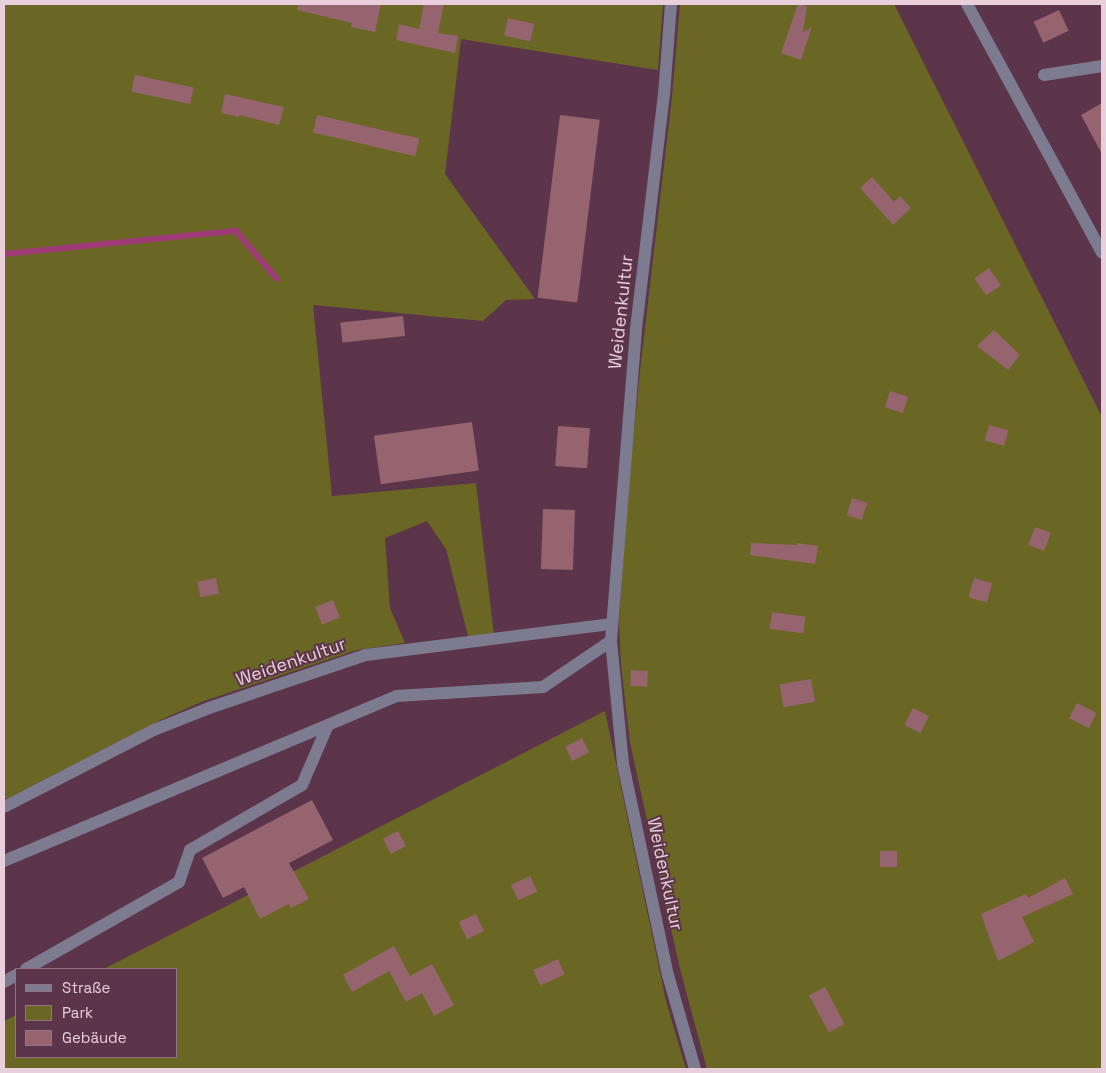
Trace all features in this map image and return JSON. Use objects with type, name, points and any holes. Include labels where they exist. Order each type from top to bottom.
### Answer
[{"type":"street","name":"Weidenkultur","points":[[671,4],[664,94],[636,330],[611,641],[623,764],[668,975],[695,1069]]},
{"type":"street","points":[[967,4],[1102,253]]},
{"type":"street","points":[[1044,75],[1102,66]]},
{"type":"street","name":"Weidenkultur","points":[[4,807],[154,730],[208,708],[366,655],[612,624]]},
{"type":"street","points":[[4,861],[397,696],[542,687],[611,641]]},
{"type":"street","points":[[28,968],[179,882],[190,850],[302,785],[328,725]]},
{"type":"street","points":[[4,982],[15,976]]},
{"type":"green space","points":[[4,4],[663,4],[658,70],[461,39],[445,174],[535,299],[506,300],[483,321],[313,305],[332,496],[476,483],[494,635],[468,636],[446,549],[427,521],[385,538],[390,608],[405,643],[357,650],[201,702],[165,718],[4,800]]},
{"type":"green space","points":[[680,4],[894,4],[1102,417],[1102,1069],[707,1069],[680,969],[630,743],[621,665],[619,625],[625,517],[672,97]]},
{"type":"green space","points":[[605,711],[666,1001],[686,1069],[4,1069],[4,1021],[15,1016],[15,1058],[178,1058],[178,968],[106,968]]},
{"type":"building","points":[[298,4],[381,4],[375,32],[351,27],[352,23],[297,10]]},
{"type":"building","points":[[424,4],[444,4],[438,33],[458,36],[455,53],[396,40],[399,24],[419,29]]},
{"type":"building","points":[[798,4],[807,6],[803,32],[812,27],[801,60],[781,53]]},
{"type":"building","points":[[1059,10],[1069,31],[1043,43],[1034,22]]},
{"type":"building","points":[[508,18],[534,24],[530,42],[504,36]]},
{"type":"building","points":[[135,75],[194,87],[190,104],[131,92]]},
{"type":"building","points":[[225,94],[284,107],[279,125],[239,115],[239,117],[221,113]]},
{"type":"building","points":[[1102,103],[1102,154],[1081,115]]},
{"type":"building","points":[[317,115],[419,139],[415,156],[313,133]]},
{"type":"building","points":[[560,115],[600,120],[577,303],[538,298]]},
{"type":"building","points":[[872,177],[894,202],[900,196],[911,208],[893,225],[860,188]]},
{"type":"building","points":[[989,268],[1001,285],[986,296],[974,278]]},
{"type":"building","points":[[403,316],[405,336],[342,342],[340,323]]},
{"type":"building","points":[[994,330],[1020,355],[1008,370],[977,346]]},
{"type":"building","points":[[890,391],[908,397],[903,413],[885,407]]},
{"type":"building","points":[[472,422],[479,471],[381,484],[374,436]]},
{"type":"building","points":[[989,425],[1008,430],[1004,446],[985,440]]},
{"type":"building","points":[[558,426],[590,428],[587,468],[555,466]]},
{"type":"building","points":[[852,498],[867,503],[862,520],[846,515]]},
{"type":"building","points":[[543,509],[575,510],[573,570],[541,569]]},
{"type":"building","points":[[1035,527],[1051,533],[1044,551],[1028,545]]},
{"type":"building","points":[[751,543],[797,545],[797,543],[818,546],[815,564],[750,555]]},
{"type":"building","points":[[216,578],[219,594],[200,597],[197,582]]},
{"type":"building","points":[[974,578],[992,583],[987,602],[968,597]]},
{"type":"building","points":[[333,600],[340,618],[322,625],[315,607]]},
{"type":"building","points":[[772,612],[806,617],[803,634],[770,629]]},
{"type":"building","points":[[631,670],[648,671],[647,687],[630,686]]},
{"type":"building","points":[[811,679],[815,702],[783,707],[779,685]]},
{"type":"building","points":[[1077,703],[1097,713],[1089,728],[1069,718]]},
{"type":"building","points":[[913,708],[929,716],[920,733],[904,725]]},
{"type":"building","points":[[582,738],[589,752],[572,761],[565,747]]},
{"type":"building","points":[[312,800],[333,840],[289,863],[309,899],[291,908],[289,904],[260,919],[244,887],[223,898],[202,858]]},
{"type":"building","points":[[398,831],[406,846],[391,854],[383,839]]},
{"type":"building","points":[[880,851],[897,851],[897,867],[880,867]]},
{"type":"building","points":[[530,876],[537,891],[518,900],[511,885]]},
{"type":"building","points":[[1065,878],[1073,894],[1022,917],[1034,942],[998,961],[981,914],[1026,894],[1028,898]]},
{"type":"building","points":[[476,914],[484,931],[467,939],[459,922]]},
{"type":"building","points":[[394,946],[410,976],[432,964],[454,1005],[434,1016],[422,993],[406,1002],[389,971],[352,992],[343,975]]},
{"type":"building","points":[[558,959],[565,975],[540,986],[533,970]]},
{"type":"building","points":[[825,987],[845,1024],[829,1033],[809,995]]},
{"type":"waterway","points":[[4,254],[236,231],[277,279]]}]
